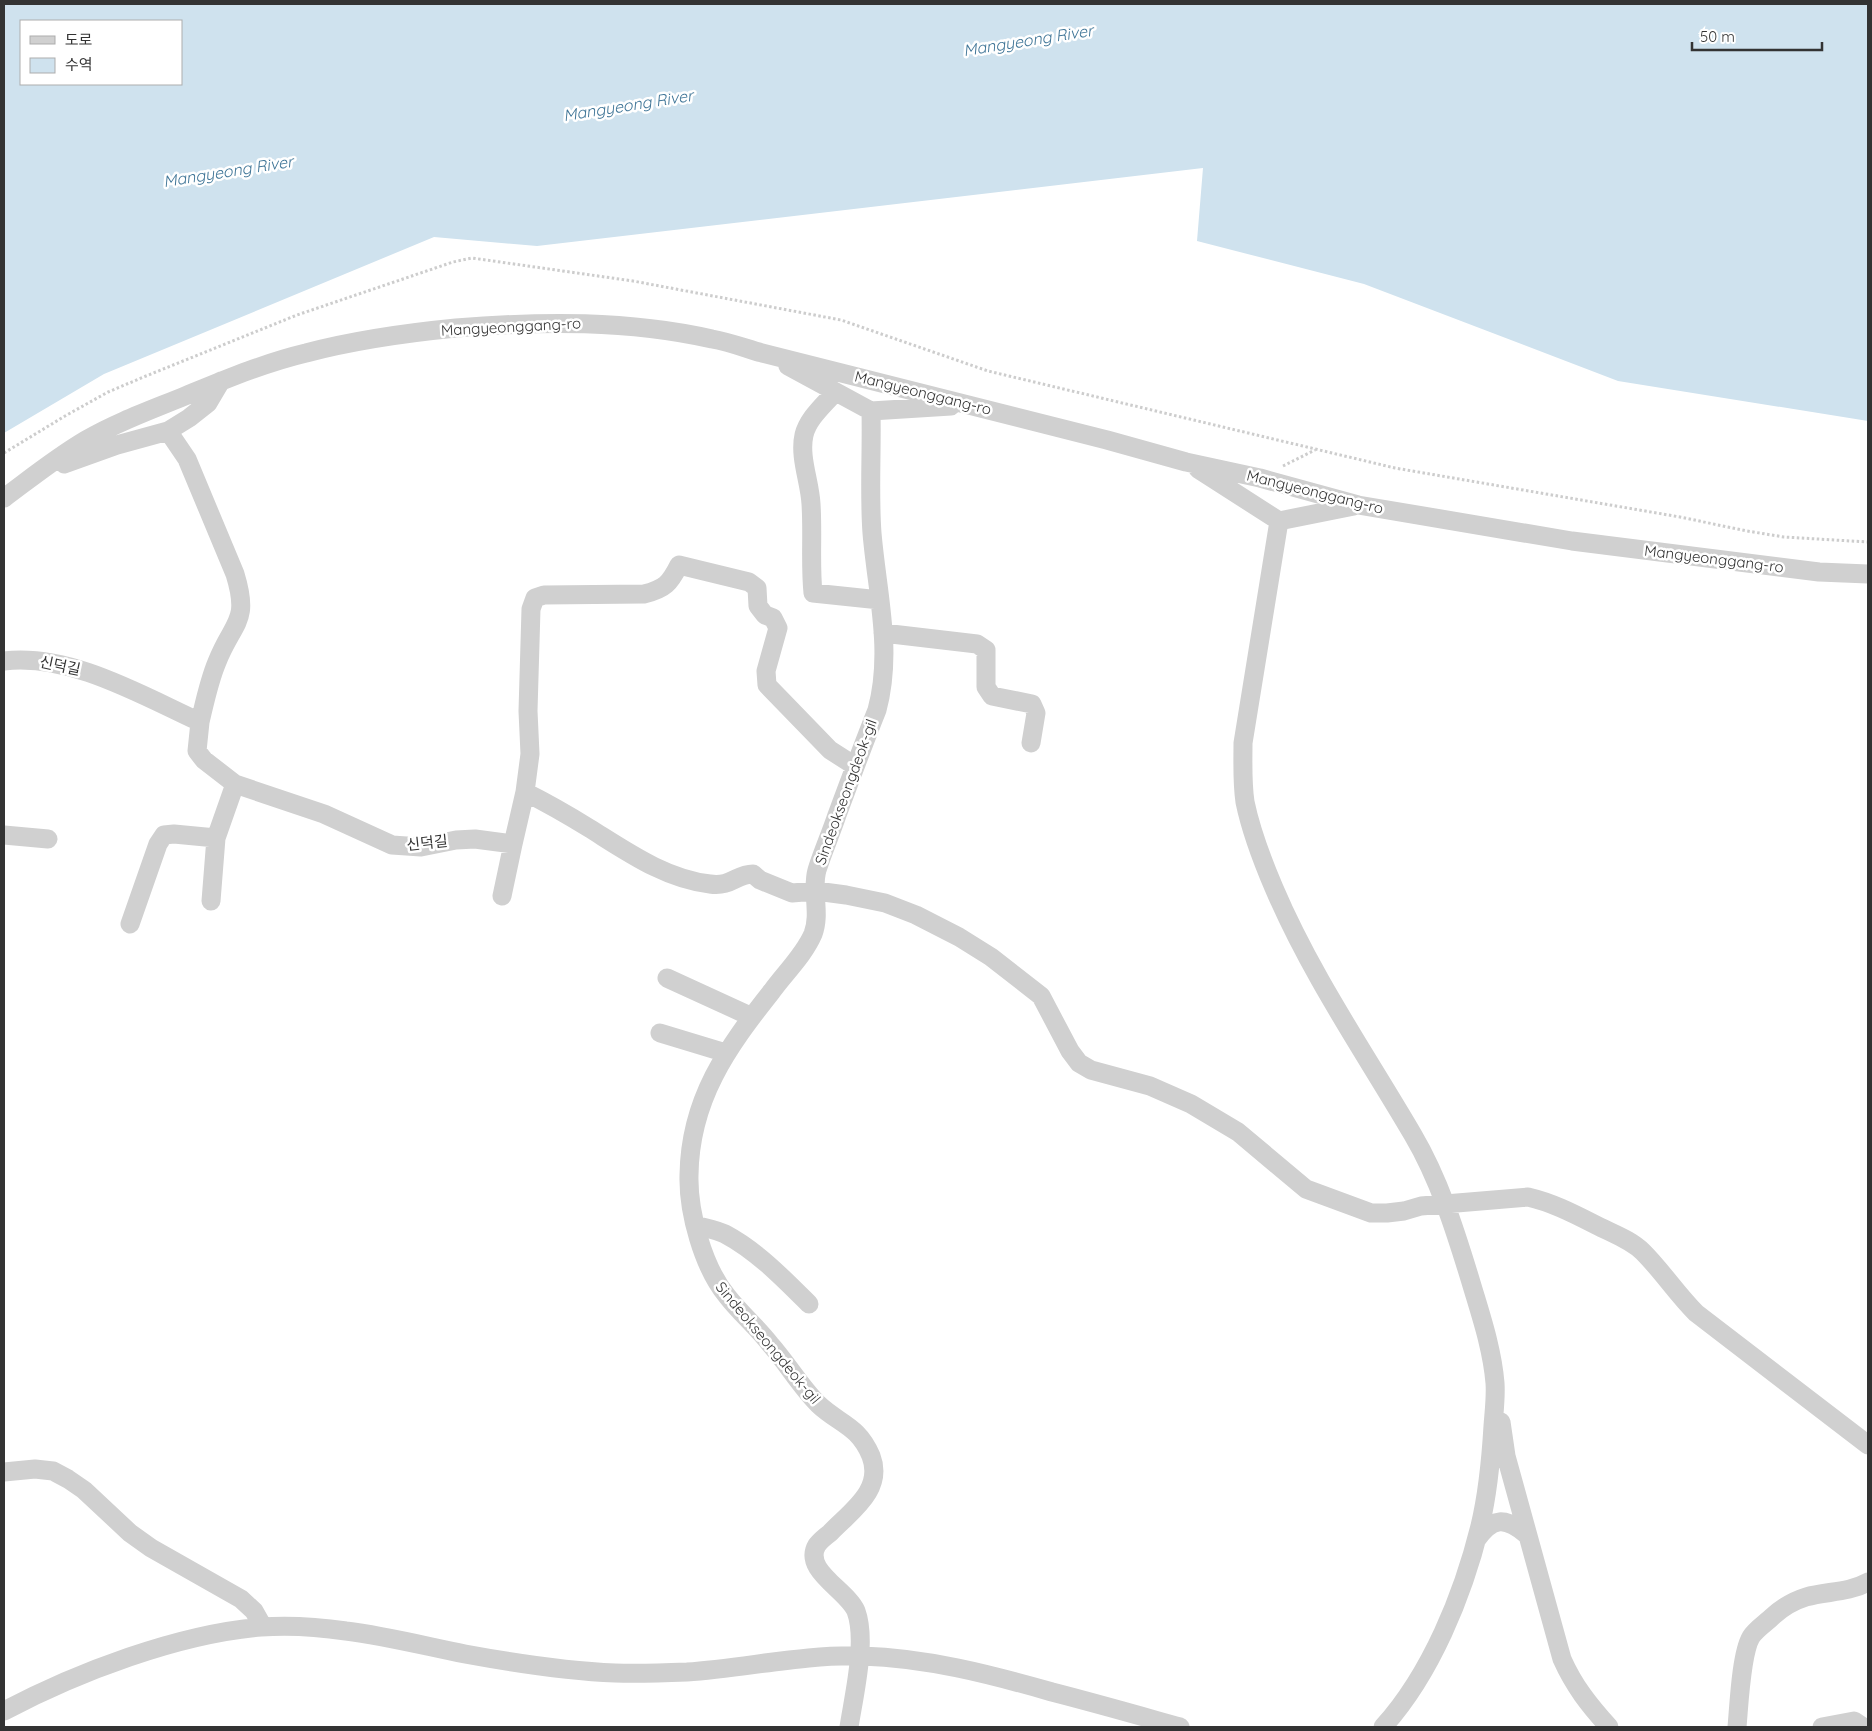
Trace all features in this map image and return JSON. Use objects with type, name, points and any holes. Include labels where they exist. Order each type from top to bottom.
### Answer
[{"type":"street","name":"Mangyeonggang-ro","points":[[4,498],[67,452],[107,429],[221,381],[272,363],[336,345],[416,332],[552,322],[605,324],[713,339],[1186,462],[1260,478],[1358,505],[1572,541],[1818,572],[1868,574]]},
{"type":"street","points":[[762,353],[872,411],[967,405]]},
{"type":"street","points":[[37,474],[117,445],[168,431],[208,403],[221,381]]},
{"type":"street","points":[[835,392],[810,421],[803,446],[811,503],[811,572],[814,593],[880,600]]},
{"type":"street","name":"Sindeokseongdeok-gil","points":[[849,1727],[860,1656],[856,1613],[850,1600],[819,1571],[814,1560],[816,1546],[867,1496],[873,1484],[875,1471],[870,1455],[861,1438],[849,1425],[827,1412],[815,1402],[771,1344],[726,1296],[713,1276],[695,1225],[689,1176],[695,1124],[716,1070],[752,1017],[804,950],[813,933],[816,918],[816,875],[820,860],[876,710],[882,688],[883,633],[872,531],[872,411]]},
{"type":"street","points":[[168,431],[187,459],[235,574],[242,608],[237,625],[218,659],[210,680],[200,722]]},
{"type":"street","points":[[1186,462],[1279,521],[1358,505]]},
{"type":"street","points":[[1279,521],[1243,743],[1246,801],[1254,832],[1267,870],[1300,945],[1415,1138],[1445,1204],[1456,1232],[1491,1350],[1506,1456],[1562,1659],[1583,1698],[1609,1727]]},
{"type":"street","points":[[502,896],[525,792],[530,754],[528,711],[531,609],[535,598],[544,595],[644,594],[659,590],[672,580],[679,565],[748,582],[757,588],[758,606],[765,615],[773,618],[778,628],[766,671],[767,685],[830,750],[855,766]]},
{"type":"street","points":[[883,633],[977,644],[986,650],[986,687],[992,696],[1032,704],[1036,713],[1031,743]]},
{"type":"street","name":"신덕길","points":[[4,661],[18,659],[42,661],[92,673],[200,722],[197,751],[204,760],[235,784],[324,814],[392,845],[421,847],[456,840],[475,839],[513,844]]},
{"type":"street","points":[[211,902],[216,838],[235,784]]},
{"type":"street","points":[[525,792],[567,814],[644,862],[689,880],[723,885],[744,874],[753,874],[766,883],[792,893],[816,891],[885,903],[916,915],[959,936],[991,957],[1041,996],[1070,1051],[1079,1063],[1091,1070],[1150,1086],[1191,1104],[1238,1132],[1306,1189],[1371,1213],[1404,1211],[1421,1206],[1528,1197],[1561,1207],[1627,1240],[1642,1251],[1696,1313],[1868,1444]]},
{"type":"street","points":[[130,924],[158,844],[164,835],[174,834],[216,838]]},
{"type":"street","points":[[4,835],[48,839]]},
{"type":"street","points":[[667,978],[752,1017]]},
{"type":"street","points":[[660,1033],[726,1053]]},
{"type":"street","points":[[695,1225],[724,1234],[750,1251],[774,1270],[810,1304]]},
{"type":"street","points":[[1383,1727],[1406,1699],[1434,1651],[1458,1597],[1477,1539],[1485,1507],[1490,1470],[1495,1386]]},
{"type":"street","points":[[4,1472],[34,1469],[52,1471],[68,1479],[84,1490],[130,1534],[241,1599],[254,1611],[263,1627]]},
{"type":"street","points":[[1477,1539],[1486,1527],[1506,1521],[1515,1525],[1526,1534]]},
{"type":"street","points":[[1737,1727],[1745,1656],[1753,1635],[1783,1608],[1795,1600],[1808,1596],[1847,1591],[1868,1582]]},
{"type":"street","points":[[4,1711],[68,1682],[145,1652],[223,1632],[263,1627],[302,1627],[346,1631],[525,1664],[614,1673],[689,1672],[804,1659],[860,1656],[948,1665],[1180,1727]]},
{"type":"street","points":[[1822,1727],[1854,1721],[1863,1727]]},
{"type":"path","points":[[1260,478],[1315,450]]},
{"type":"water","name":"Mangyeong River","points":[[4,4],[1868,4],[1868,421],[1618,381],[1364,284],[1197,241],[1203,168],[537,246],[434,237],[104,374],[4,433]]}]
